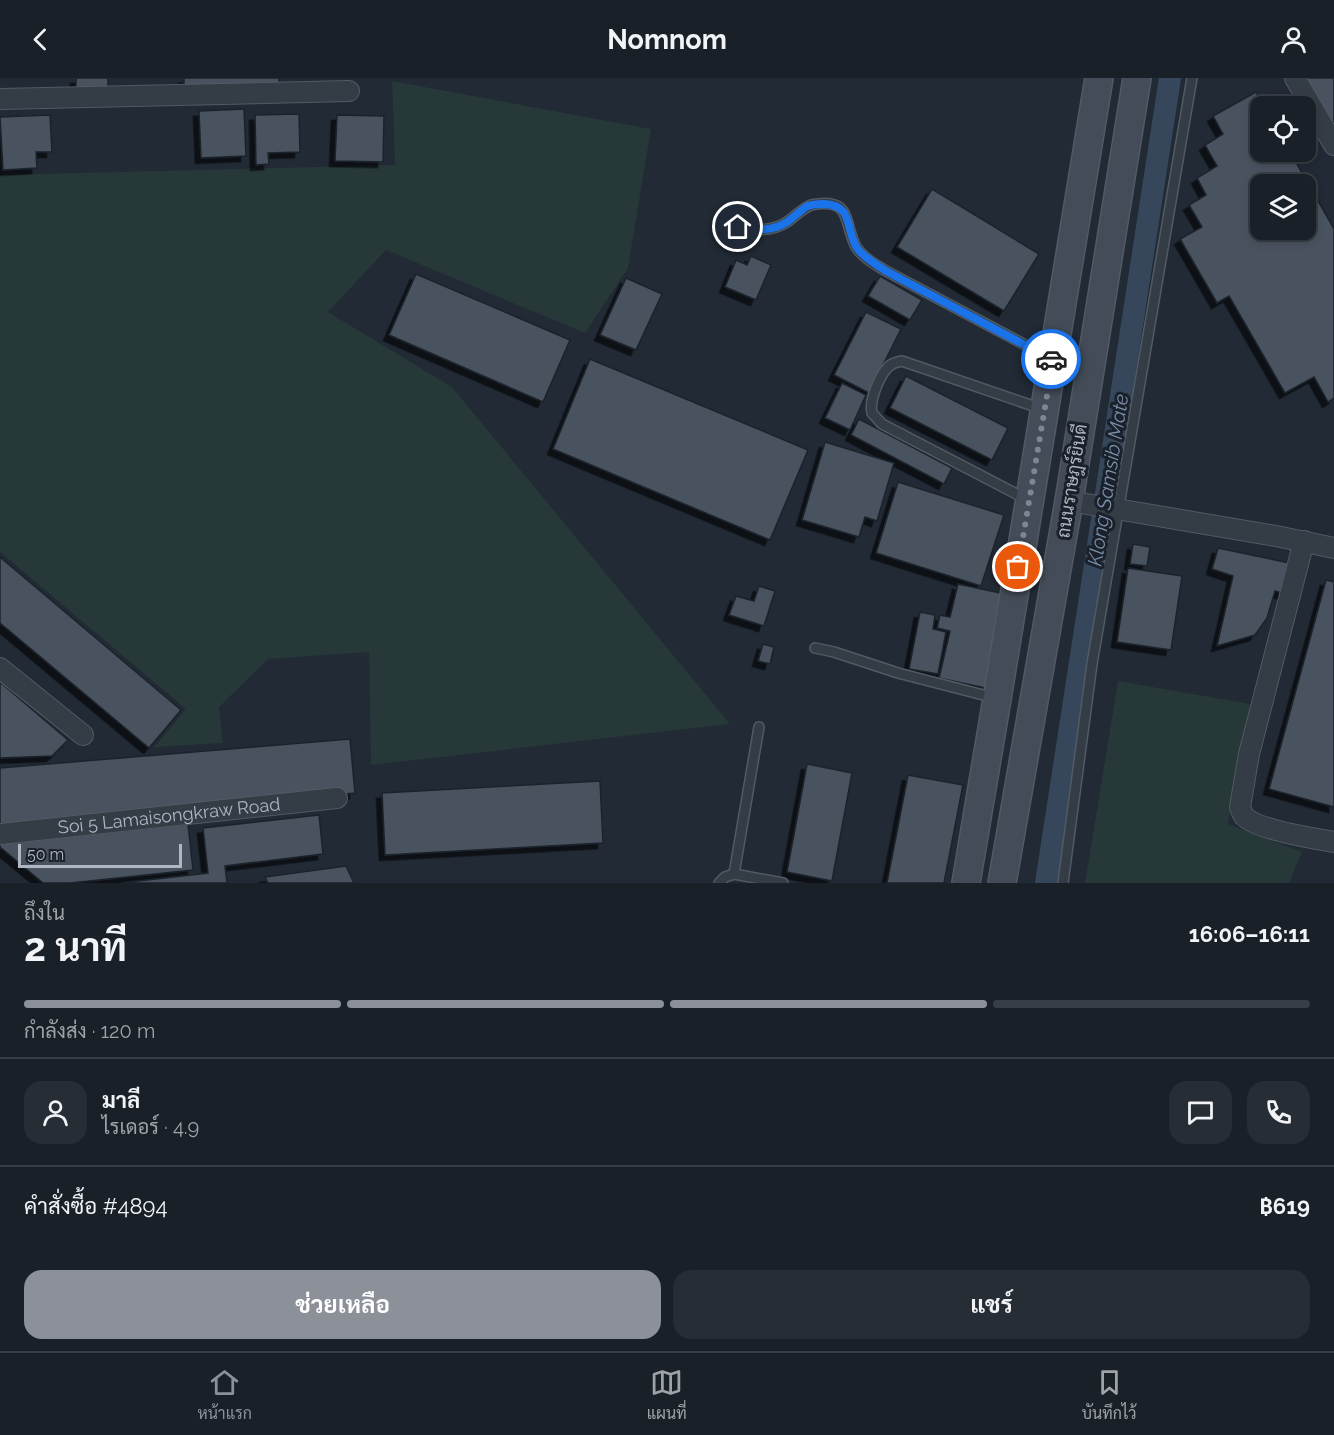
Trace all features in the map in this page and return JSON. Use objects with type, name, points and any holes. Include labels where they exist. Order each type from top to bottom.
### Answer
[{"type":"main road","points":[[966,883],[1099,78]]},
{"type":"main road","name":"ถนนราษฎร์ยินดี","points":[[1002,883],[1075,502],[1137,78]]},
{"type":"street","points":[[1295,78],[1334,145]]},
{"type":"street","points":[[0,99],[349,91]]},
{"type":"street","points":[[1075,502],[1334,548]]},
{"type":"street","points":[[1304,542],[1249,754],[1240,807],[1243,815],[1250,821],[1306,837],[1334,842]]},
{"type":"street","points":[[0,668],[83,735]]},
{"type":"street","name":"Soi 5 Lamaisongkraw Road","points":[[0,834],[337,798]]},
{"type":"lane","points":[[1063,883],[1092,664],[1192,78]]},
{"type":"lane","points":[[722,224],[766,230],[781,226],[811,205],[833,205],[844,212],[857,249],[867,259],[1053,360]]},
{"type":"lane","points":[[1029,500],[882,424],[872,413],[871,404],[875,389],[886,369],[893,363],[902,361],[1044,410]]},
{"type":"lane","points":[[815,648],[898,673],[998,699]]},
{"type":"lane","points":[[734,874],[759,727]]},
{"type":"lane","points":[[718,883],[734,874],[783,883]]},
{"type":"shaded area","points":[[392,81],[651,129],[628,268],[585,333],[386,250],[328,312],[452,387],[730,724],[371,765],[369,652],[268,659],[219,707],[223,743],[154,747],[186,709],[0,552],[0,175],[395,165]]},
{"type":"shaded area","points":[[1118,681],[1250,704],[1228,824],[1302,852],[1289,883],[1085,883]]},
{"type":"building","points":[[76,78],[108,78],[108,91],[76,92]]},
{"type":"building","points":[[184,78],[279,78],[279,87],[184,89]]},
{"type":"building","points":[[1301,78],[1334,78],[1334,142],[1316,107],[1316,96],[1310,96]]},
{"type":"building","points":[[1256,92],[1258,96],[1250,96],[1250,162],[1296,162],[1303,174],[1250,174],[1250,240],[1316,240],[1316,198],[1334,229],[1334,398],[1328,402],[1314,377],[1285,393],[1229,296],[1217,303],[1180,239],[1202,227],[1189,205],[1206,195],[1197,178],[1217,166],[1205,145],[1223,134],[1213,116]]},
{"type":"building","points":[[244,109],[246,156],[201,158],[199,111]]},
{"type":"building","points":[[299,114],[300,152],[268,153],[269,164],[256,165],[255,115]]},
{"type":"building","points":[[50,115],[52,152],[36,152],[37,168],[3,170],[0,117]]},
{"type":"building","points":[[337,115],[384,116],[383,162],[335,161]]},
{"type":"building","points":[[932,189],[1039,254],[1004,311],[897,247]]},
{"type":"building","points":[[751,256],[771,265],[756,300],[725,287],[736,260],[747,265]]},
{"type":"building","points":[[416,274],[570,340],[543,402],[389,335]]},
{"type":"building","points":[[880,276],[922,300],[910,320],[868,296]]},
{"type":"building","points":[[626,278],[662,294],[636,350],[600,335]]},
{"type":"building","points":[[866,312],[901,329],[869,393],[834,375]]},
{"type":"building","points":[[590,359],[808,450],[770,540],[553,449]]},
{"type":"building","points":[[906,376],[1008,428],[992,460],[890,408]]},
{"type":"building","points":[[842,383],[866,395],[850,430],[825,418]]},
{"type":"building","points":[[859,419],[952,468],[944,484],[851,435]]},
{"type":"building","points":[[825,442],[894,463],[877,521],[865,517],[859,537],[802,520]]},
{"type":"building","points":[[898,482],[1004,515],[981,586],[876,553]]},
{"type":"building","points":[[1133,544],[1150,547],[1147,566],[1130,564]]},
{"type":"building","points":[[1218,548],[1294,564],[1285,594],[1275,591],[1267,618],[1255,635],[1217,646],[1233,576],[1212,569]]},
{"type":"building","points":[[0,557],[181,710],[149,748],[0,623]]},
{"type":"building","points":[[1128,568],[1182,576],[1171,650],[1117,642]]},
{"type":"building","points":[[1326,580],[1334,582],[1334,807],[1269,789]]},
{"type":"building","points":[[958,584],[1010,595],[990,689],[939,678],[950,631],[937,628],[940,615],[950,617]]},
{"type":"building","points":[[759,586],[775,591],[764,626],[729,615],[736,596],[754,601]]},
{"type":"building","points":[[920,612],[935,615],[933,629],[946,632],[938,674],[909,669]]},
{"type":"building","points":[[763,644],[774,647],[770,664],[758,661]]},
{"type":"building","points":[[0,682],[68,740],[52,756],[0,758]]},
{"type":"building","points":[[350,739],[355,793],[0,829],[0,768]]},
{"type":"building","points":[[807,764],[852,773],[832,881],[787,872]]},
{"type":"building","points":[[908,775],[963,785],[944,883],[887,883]]},
{"type":"building","points":[[600,781],[603,843],[385,855],[382,793]]},
{"type":"building","points":[[319,815],[323,854],[225,866],[227,883],[121,883],[208,873],[203,828]]},
{"type":"building","points":[[188,824],[193,870],[70,883],[43,883],[0,847],[0,844]]},
{"type":"building","points":[[346,866],[354,883],[268,883],[265,877]]},
{"type":"waterway","name":"Klong Samsib Mate","points":[[1046,883],[1170,78]]},
{"type":"way so far","points":[[1018,567],[1053,360],[1051,359]]},
{"type":"route","points":[[738,227],[766,230],[781,226],[811,205],[827,204],[839,207],[847,217],[857,249],[867,259],[1051,359]]}]
